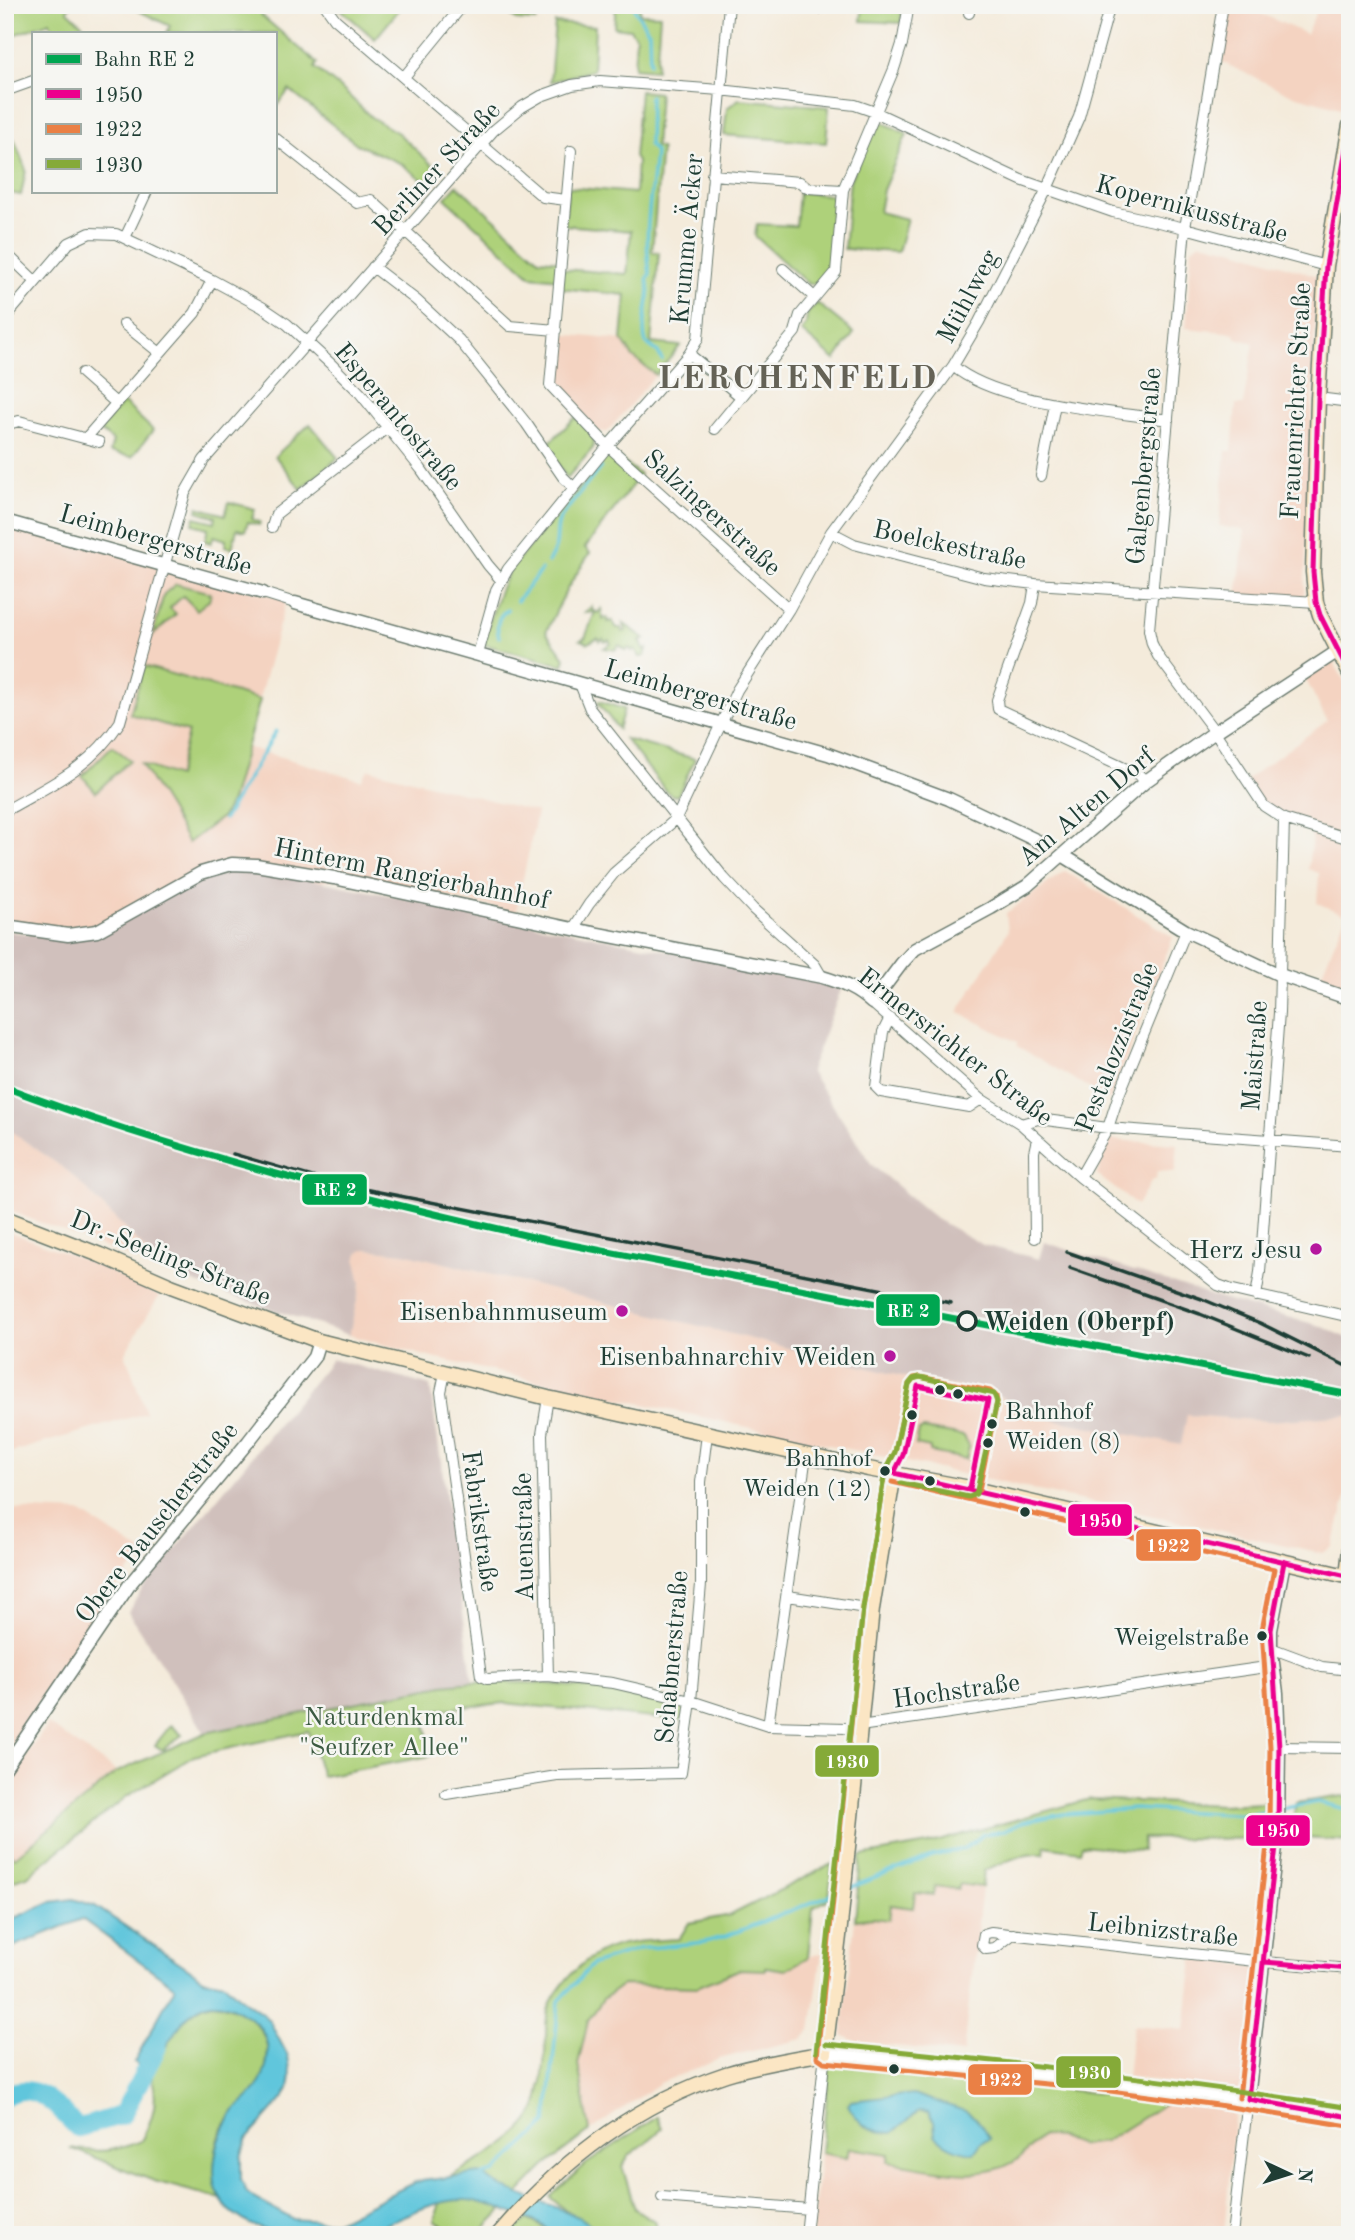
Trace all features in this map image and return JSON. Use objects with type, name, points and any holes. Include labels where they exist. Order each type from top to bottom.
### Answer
[{"type":"main road","name":"Frauenrichter Straße","points":[[1350,125],[1344,185],[1326,266],[1318,398],[1313,572],[1316,602],[1344,648],[1350,674]]},
{"type":"main road","name":"Dr.-Seeling-Straße","points":[[5,1218],[171,1286],[318,1341],[548,1398],[894,1473],[1349,1578]]},
{"type":"main road","points":[[498,2235],[533,2196],[599,2138],[660,2103],[727,2074],[825,2053],[872,1609],[894,1473]]},
{"type":"main road","points":[[1349,1578],[1350,1549]]},
{"type":"street","points":[[325,5],[335,19],[543,197],[566,200]]},
{"type":"street","points":[[404,77],[463,5]]},
{"type":"street","name":"Krumme Äcker","points":[[478,654],[501,580],[608,446],[689,354],[698,339],[729,5]]},
{"type":"street","points":[[715,429],[795,332],[800,315],[836,272],[842,190],[894,69],[909,5]]},
{"type":"street","name":"Mühlweg","points":[[676,819],[737,690],[789,609],[831,532],[953,366],[979,323],[1047,189],[1079,117],[1110,5]]},
{"type":"street","name":"Galgenbergstraße","points":[[1223,5],[1185,228],[1149,630],[1152,644],[1264,807],[1284,819],[1350,839]]},
{"type":"street","points":[[5,91],[32,81]]},
{"type":"street","name":"Berliner Straße","points":[[5,811],[74,772],[100,749],[120,722],[185,493],[193,476],[210,453],[482,144],[522,107],[541,96],[572,85],[611,81],[837,102],[875,111],[1021,180],[1047,189]]},
{"type":"street","points":[[276,139],[357,203],[371,200],[510,326],[556,330]]},
{"type":"street","name":"Salzingerstraße","points":[[571,151],[550,385],[608,446],[789,609]]},
{"type":"street","points":[[712,175],[800,182],[807,188],[842,190]]},
{"type":"street","name":"Kopernikusstraße","points":[[1047,189],[1113,212],[1185,228],[1326,266]]},
{"type":"street","points":[[125,238],[147,192]]},
{"type":"street","name":"Esperantostraße","points":[[5,318],[69,243],[79,237],[102,232],[125,238],[212,280],[262,307],[308,341],[359,393],[421,469],[501,580]]},
{"type":"street","points":[[5,256],[10,257],[35,281]]},
{"type":"street","points":[[373,267],[416,300],[459,340],[574,488]]},
{"type":"street","points":[[783,269],[814,296]]},
{"type":"street","points":[[86,438],[195,313],[212,280]]},
{"type":"street","points":[[124,324],[160,354]]},
{"type":"street","points":[[689,354],[740,396]]},
{"type":"street","points":[[953,366],[964,376],[1008,393],[1055,404],[1168,420]]},
{"type":"street","points":[[82,373],[116,403]]},
{"type":"street","points":[[1318,398],[1350,402]]},
{"type":"street","points":[[1041,476],[1055,404]]},
{"type":"street","points":[[5,425],[19,421],[99,442]]},
{"type":"street","points":[[272,527],[275,514],[388,427]]},
{"type":"street","name":"Leimbergerstraße","points":[[5,521],[165,564],[859,764],[949,799],[1044,844],[1186,931],[1280,975],[1350,999]]},
{"type":"street","name":"Boelckestraße","points":[[831,532],[854,544],[984,578],[1035,584],[1316,602]]},
{"type":"street","points":[[1035,584],[1032,603],[997,700],[998,709],[1139,775],[1146,781]]},
{"type":"street","name":"Am Alten Dorf","points":[[872,1003],[915,949],[1010,897],[1064,856],[1146,781],[1215,732],[1344,648]]},
{"type":"street","name":"Ermersrichter Straße","points":[[580,684],[590,709],[724,878],[753,909],[815,965],[822,977],[844,983],[872,1003],[981,1099],[1021,1124],[1080,1177],[1218,1285],[1350,1317]]},
{"type":"street","points":[[573,929],[614,873],[676,819]]},
{"type":"street","name":"Maistraße","points":[[1256,1296],[1260,1272],[1280,975],[1284,819]]},
{"type":"street","name":"Hinterm Rangierbahnhof","points":[[5,926],[68,935],[97,931],[201,873],[221,866],[242,864],[323,876],[573,929],[822,977]]},
{"type":"street","name":"Pestalozzistraße","points":[[1080,1177],[1108,1128],[1118,1097],[1186,931]]},
{"type":"street","points":[[890,1018],[883,1032],[876,1087],[881,1092],[969,1107],[981,1099]]},
{"type":"street","points":[[1021,1124],[1038,1119],[1269,1142],[1350,1146]]},
{"type":"street","points":[[1035,1238],[1034,1152],[1037,1139]]},
{"type":"street","name":"Obere Bauscherstraße","points":[[5,1768],[130,1584],[248,1442],[314,1357],[318,1341]]},
{"type":"street","name":"Fabrikstraße","points":[[445,1373],[441,1392],[481,1676]]},
{"type":"street","name":"Auenstraße","points":[[548,1398],[542,1434],[548,1676]]},
{"type":"street","name":"Schabnerstraße","points":[[446,1794],[557,1776],[681,1773],[691,1701],[701,1584],[701,1482],[707,1434]]},
{"type":"street","points":[[768,1726],[806,1455]]},
{"type":"street","points":[[1232,2235],[1278,1828],[1280,1794],[1277,1693],[1271,1647],[1273,1615],[1284,1562]]},
{"type":"street","points":[[788,1596],[872,1609]]},
{"type":"street","points":[[1271,1647],[1322,1667],[1350,1670]]},
{"type":"street","name":"Hochstraße","points":[[481,1676],[487,1679],[548,1676],[613,1683],[691,1701],[768,1726],[846,1728],[1273,1666]]},
{"type":"street","points":[[1279,1747],[1350,1748]]},
{"type":"street","name":"Leibnizstraße","points":[[1013,1934],[1350,1969]]},
{"type":"street","points":[[806,2235],[825,2053],[1248,2099],[1350,2117]]},
{"type":"street","points":[[662,2197],[809,2209]]},
{"type":"shaded area","points":[[1223,5],[1242,5],[1306,34],[1319,6],[1317,5],[1350,5],[1350,76],[1344,109],[1290,94],[1213,58]]},
{"type":"shaded area","points":[[1201,242],[1236,250],[1317,276],[1304,600],[1237,597],[1245,530],[1219,526],[1226,451],[1232,451],[1236,405],[1243,405],[1254,343],[1236,338],[1235,333],[1186,328],[1192,248]]},
{"type":"shaded area","points":[[559,334],[622,340],[633,357],[656,375],[607,432],[598,431],[555,383]]},
{"type":"shaded area","points":[[5,521],[286,600],[246,747],[361,780],[369,769],[537,812],[516,912],[350,876],[67,930],[5,922]]},
{"type":"shaded area","points":[[1330,656],[1350,691],[1350,999],[1316,987],[1346,915],[1317,903],[1319,873],[1308,869],[1313,828],[1264,806],[1246,780],[1327,721],[1303,674]]},
{"type":"shaded area","points":[[241,869],[298,877],[819,981],[841,990],[810,1071],[872,1165],[936,1219],[983,1245],[1039,1259],[1044,1242],[1221,1299],[1321,1326],[1350,1339],[1350,1415],[1269,1421],[1187,1415],[1181,1445],[1035,1416],[996,1394],[905,1377],[404,1253],[366,1249],[358,1253],[356,1261],[361,1283],[349,1335],[214,1290],[167,1271],[69,1172],[5,1127],[5,931],[69,938],[201,877],[220,871]]},
{"type":"shaded area","points":[[1065,871],[1173,937],[1110,1100],[1017,1046],[1017,1042],[958,1012],[1008,931],[1006,913]]},
{"type":"shaded area","points":[[5,1127],[69,1172],[167,1271],[5,1209]]},
{"type":"shaded area","points":[[1112,1140],[1178,1144],[1175,1172],[1157,1171],[1156,1180],[1152,1180],[1137,1205],[1097,1175]]},
{"type":"shaded area","points":[[5,1230],[96,1265],[159,1296],[125,1353],[146,1413],[5,1454]]},
{"type":"shaded area","points":[[365,1249],[404,1253],[905,1377],[996,1394],[1035,1416],[1181,1444],[1186,1415],[1269,1421],[1350,1415],[1350,1482],[1333,1547],[1322,1553],[433,1358],[349,1335],[361,1284],[356,1261],[358,1253]]},
{"type":"shaded area","points":[[332,1359],[430,1386],[473,1682],[443,1685],[205,1733],[128,1612],[141,1591]]},
{"type":"shaded area","points":[[5,1509],[80,1512],[143,1553],[94,1618],[5,1753]]},
{"type":"shaded area","points":[[48,1724],[117,1772],[15,1857],[5,1848],[5,1787]]},
{"type":"shaded area","points":[[959,1884],[982,1887],[963,2053],[857,2042],[842,2035],[855,1920],[888,1919],[891,1905],[934,1886],[958,1889]]},
{"type":"shaded area","points":[[822,1953],[811,2030],[803,2039],[722,2058],[660,2083],[590,2131],[578,2064],[588,2021],[611,1992],[623,1985],[697,1987],[740,1969],[786,1970],[808,1957]]},
{"type":"shaded area","points":[[1193,1959],[1257,1967],[1241,2094],[1127,2077],[1133,2025],[1185,2030]]},
{"type":"shaded area","points":[[830,2064],[1235,2108],[1224,2235],[812,2235]]},
{"type":"green space","points":[[5,5],[72,5],[67,10],[85,27],[96,32],[54,32],[50,22],[5,38]]},
{"type":"green space","points":[[127,5],[261,5],[261,15],[317,63],[315,68],[371,117],[398,133],[439,171],[428,184],[400,163],[358,145],[289,90],[276,108],[276,32],[167,32],[170,26]]},
{"type":"green space","points":[[336,5],[403,5],[375,39]]},
{"type":"green space","points":[[500,5],[537,5],[536,21],[516,20]]},
{"type":"green space","points":[[616,5],[640,5],[640,14],[660,15],[656,70],[634,68],[636,37],[630,29],[614,27]]},
{"type":"green space","points":[[863,5],[902,5],[901,23],[861,21]]},
{"type":"green space","points":[[555,23],[595,26],[593,70],[550,82]]},
{"type":"green space","points":[[640,91],[659,93],[655,147],[661,148],[652,252],[659,253],[651,343],[680,346],[656,375],[633,357],[622,340],[626,295],[560,288],[560,279],[531,276],[445,198],[457,185],[539,259],[562,261],[562,269],[627,274],[631,231],[564,225],[568,187],[635,193],[637,162],[634,157]]},
{"type":"green space","points":[[739,99],[829,107],[826,143],[724,135],[727,108]]},
{"type":"green space","points":[[882,122],[907,134],[883,190],[879,212],[907,219],[898,252],[844,249],[850,180],[875,123]]},
{"type":"green space","points":[[14,139],[26,170],[21,195],[5,192],[5,142]]},
{"type":"green space","points":[[799,192],[830,195],[838,204],[832,269],[819,284],[808,284],[755,236],[757,224],[796,226]]},
{"type":"green space","points":[[817,303],[854,333],[835,360],[801,331],[806,325],[807,314]]},
{"type":"green space","points":[[123,402],[153,430],[132,457],[110,452],[113,441],[99,430]]},
{"type":"green space","points":[[576,417],[594,435],[593,448],[567,478],[546,446]]},
{"type":"green space","points":[[310,424],[338,458],[301,489],[275,456]]},
{"type":"green space","points":[[610,451],[640,475],[585,548],[590,553],[567,589],[546,632],[565,658],[563,665],[482,644],[510,569]]},
{"type":"green space","points":[[229,502],[255,509],[252,519],[260,522],[259,525],[248,522],[245,531],[237,529],[232,548],[225,546],[226,540],[214,536],[211,543],[205,541],[208,528],[193,524],[195,517],[215,522],[216,517],[197,511],[198,507],[225,515]]},
{"type":"green space","points":[[176,584],[211,593],[209,600],[197,610],[183,596],[170,608],[176,614],[153,635],[164,594]]},
{"type":"green space","points":[[592,606],[592,610],[598,613],[601,609],[603,619],[612,621],[622,632],[626,631],[624,624],[643,637],[645,639],[640,640],[644,650],[647,649],[645,656],[640,657],[635,650],[626,650],[619,645],[615,650],[604,648],[611,644],[609,640],[605,642],[598,638],[588,643],[580,640],[585,638],[595,612],[585,613]]},
{"type":"green space","points":[[144,666],[260,700],[231,801],[222,817],[188,843],[141,764],[177,777],[188,732],[130,714]]},
{"type":"green space","points":[[599,701],[624,709],[618,729],[598,703]]},
{"type":"green space","points":[[625,739],[695,759],[678,795],[667,792]]},
{"type":"green space","points":[[112,746],[130,760],[96,792],[82,776]]},
{"type":"green space","points":[[923,1429],[964,1436],[969,1447],[966,1459],[930,1452],[930,1448],[916,1445],[919,1431]]},
{"type":"green space","name":"Naturdenkmal \"Seufzer Allee\"","points":[[473,1682],[541,1683],[663,1697],[685,1707],[682,1721],[504,1703],[424,1711],[430,1756],[322,1776],[308,1731],[194,1756],[126,1797],[27,1876],[5,1883],[5,1849],[15,1857],[117,1772],[205,1733],[443,1685]]},
{"type":"green space","points":[[171,1725],[182,1735],[162,1750],[155,1745]]},
{"type":"green space","points":[[1343,1796],[1350,1798],[1350,1841],[1291,1837],[1296,1803]]},
{"type":"green space","points":[[1090,1799],[1221,1805],[1265,1803],[1262,1839],[1143,1838],[1142,1851],[1082,1845],[1080,1851],[1045,1846],[1044,1854],[1021,1856],[984,1870],[982,1887],[960,1884],[958,1889],[935,1886],[933,1895],[915,1893],[913,1908],[891,1905],[889,1920],[855,1920],[861,1856],[928,1844]]},
{"type":"green space","points":[[832,1864],[829,1899],[813,1908],[808,1957],[786,1970],[765,1967],[765,1970],[740,1969],[697,1987],[623,1985],[603,1999],[588,2021],[578,2064],[590,2131],[544,2167],[478,2235],[462,2235],[434,2221],[449,2177],[510,2140],[536,2108],[543,2073],[549,2007],[567,1979],[580,1966],[605,1950],[618,1946],[679,1939],[689,1923],[731,1915]]},
{"type":"green space","points":[[212,2003],[232,2008],[250,2018],[263,2035],[267,2050],[266,2066],[260,2082],[223,2127],[220,2135],[214,2168],[221,2199],[154,2181],[70,2148],[106,2150],[141,2141],[154,2108],[150,2073],[175,2031],[191,2013]]},
{"type":"green space","points":[[830,2064],[1169,2101],[1104,2142],[1080,2145],[1059,2137],[1042,2136],[1018,2159],[1003,2167],[971,2173],[954,2172],[888,2162],[889,2154],[849,2148],[847,2158],[821,2153]]},
{"type":"green space","points":[[657,2117],[662,2129],[628,2157],[622,2166],[635,2209],[656,2222],[657,2235],[606,2235],[550,2197],[586,2164]]},
{"type":"green space","points":[[527,2219],[559,2235],[511,2235]]},
{"type":"water","points":[[73,1899],[95,1906],[204,1979],[224,1983],[270,2022],[288,2056],[291,2076],[289,2089],[283,2099],[247,2139],[241,2157],[241,2179],[246,2192],[255,2199],[292,2219],[335,2222],[415,2182],[480,2173],[507,2189],[564,2210],[602,2235],[560,2235],[511,2212],[466,2200],[425,2207],[353,2235],[278,2233],[244,2221],[223,2203],[214,2178],[214,2164],[227,2123],[236,2109],[256,2089],[265,2071],[268,2051],[263,2033],[258,2025],[236,2009],[211,2003],[192,2012],[184,2021],[150,2073],[134,2062],[175,1987],[82,1919],[5,1950],[5,1922],[51,1902]]},
{"type":"water","points":[[913,2094],[965,2111],[977,2119],[990,2139],[981,2143],[974,2153],[953,2148],[935,2136],[934,2122],[928,2112],[919,2111],[892,2133],[876,2131],[861,2123],[848,2105],[851,2101]]},
{"type":"waterway","points":[[634,5],[649,32],[650,63]]},
{"type":"waterway","points":[[650,96],[649,145],[655,152],[648,228],[650,274],[647,280],[649,293],[644,336],[646,343],[658,352],[662,360]]},
{"type":"waterway","points":[[548,562],[555,549],[560,518],[601,467]]},
{"type":"waterway","points":[[517,601],[541,570]]},
{"type":"waterway","points":[[499,637],[498,622],[507,610]]},
{"type":"waterway","points":[[224,819],[276,731]]},
{"type":"waterway","points":[[849,1888],[932,1856],[964,1849],[984,1834],[1004,1831],[1022,1822],[1063,1814],[1135,1809],[1250,1815],[1317,1802],[1350,1810]]},
{"type":"waterway","points":[[483,2175],[495,2172],[547,2123],[559,2001],[593,1964],[639,1949],[705,1942],[726,1936],[838,1892]]},
{"type":"waterway","points":[[5,2096],[16,2091],[36,2093],[54,2104],[78,2128],[122,2115],[157,2048]]},
{"type":"railway","points":[[233,1154],[333,1183],[951,1303]]},
{"type":"railway","points":[[1067,1252],[1202,1299],[1260,1323],[1350,1368]]},
{"type":"railway","points":[[1070,1268],[1200,1314],[1309,1358]]},
{"type":"transit line","name":"1950","points":[[1350,126],[1326,266],[1318,398],[1313,572],[1320,615],[1350,674]]},
{"type":"transit line","points":[[5,1087],[207,1155],[344,1192],[551,1241],[1350,1395]]},
{"type":"transit line","name":"1930","points":[[886,1469],[895,1452],[909,1384],[913,1379],[920,1377],[994,1394],[997,1402],[976,1494],[969,1497],[901,1483]]},
{"type":"transit line","name":"1922","points":[[979,1490],[996,1396],[990,1391],[914,1378],[909,1384],[895,1452],[885,1471],[863,1608],[817,2057],[824,2062],[1087,2088],[1349,2126]]},
{"type":"transit line","name":"1950","points":[[970,1488],[988,1400],[918,1386],[903,1455],[894,1473],[1347,1576]]},
{"type":"transit line","name":"1930","points":[[816,2052],[863,1608],[885,1471]]},
{"type":"transit line","name":"1922","points":[[892,1482],[1274,1569],[1262,1630],[1270,1747],[1269,1827],[1239,2098]]},
{"type":"transit line","name":"1950","points":[[1248,2099],[1278,1828],[1279,1747],[1271,1630],[1284,1562]]},
{"type":"transit line","name":"1950","points":[[1264,1962],[1350,1969]]},
{"type":"transit line","name":"1930","points":[[826,2044],[1088,2072],[1350,2108]]},
{"type":"transit line","name":"1950","points":[[1248,2099],[1350,2117]]},
{"type":"place","name":"Herz Jesu","points":[[1316,1249]]},
{"type":"place","name":"Eisenbahnmuseum","points":[[622,1311]]},
{"type":"place","name":"Weiden (Oberpf)","points":[[967,1321]]},
{"type":"place","name":"Eisenbahnarchiv Weiden","points":[[890,1356]]},
{"type":"place","name":"Bahnhof Weiden (8)","points":[[992,1424]]},
{"type":"place","name":"Bahnhof Weiden (12)","points":[[885,1471]]},
{"type":"place","name":"Weigelstraße","points":[[1262,1636]]},
{"type":"district","name":"LERCHENFELD","points":[[798,376]]}]
